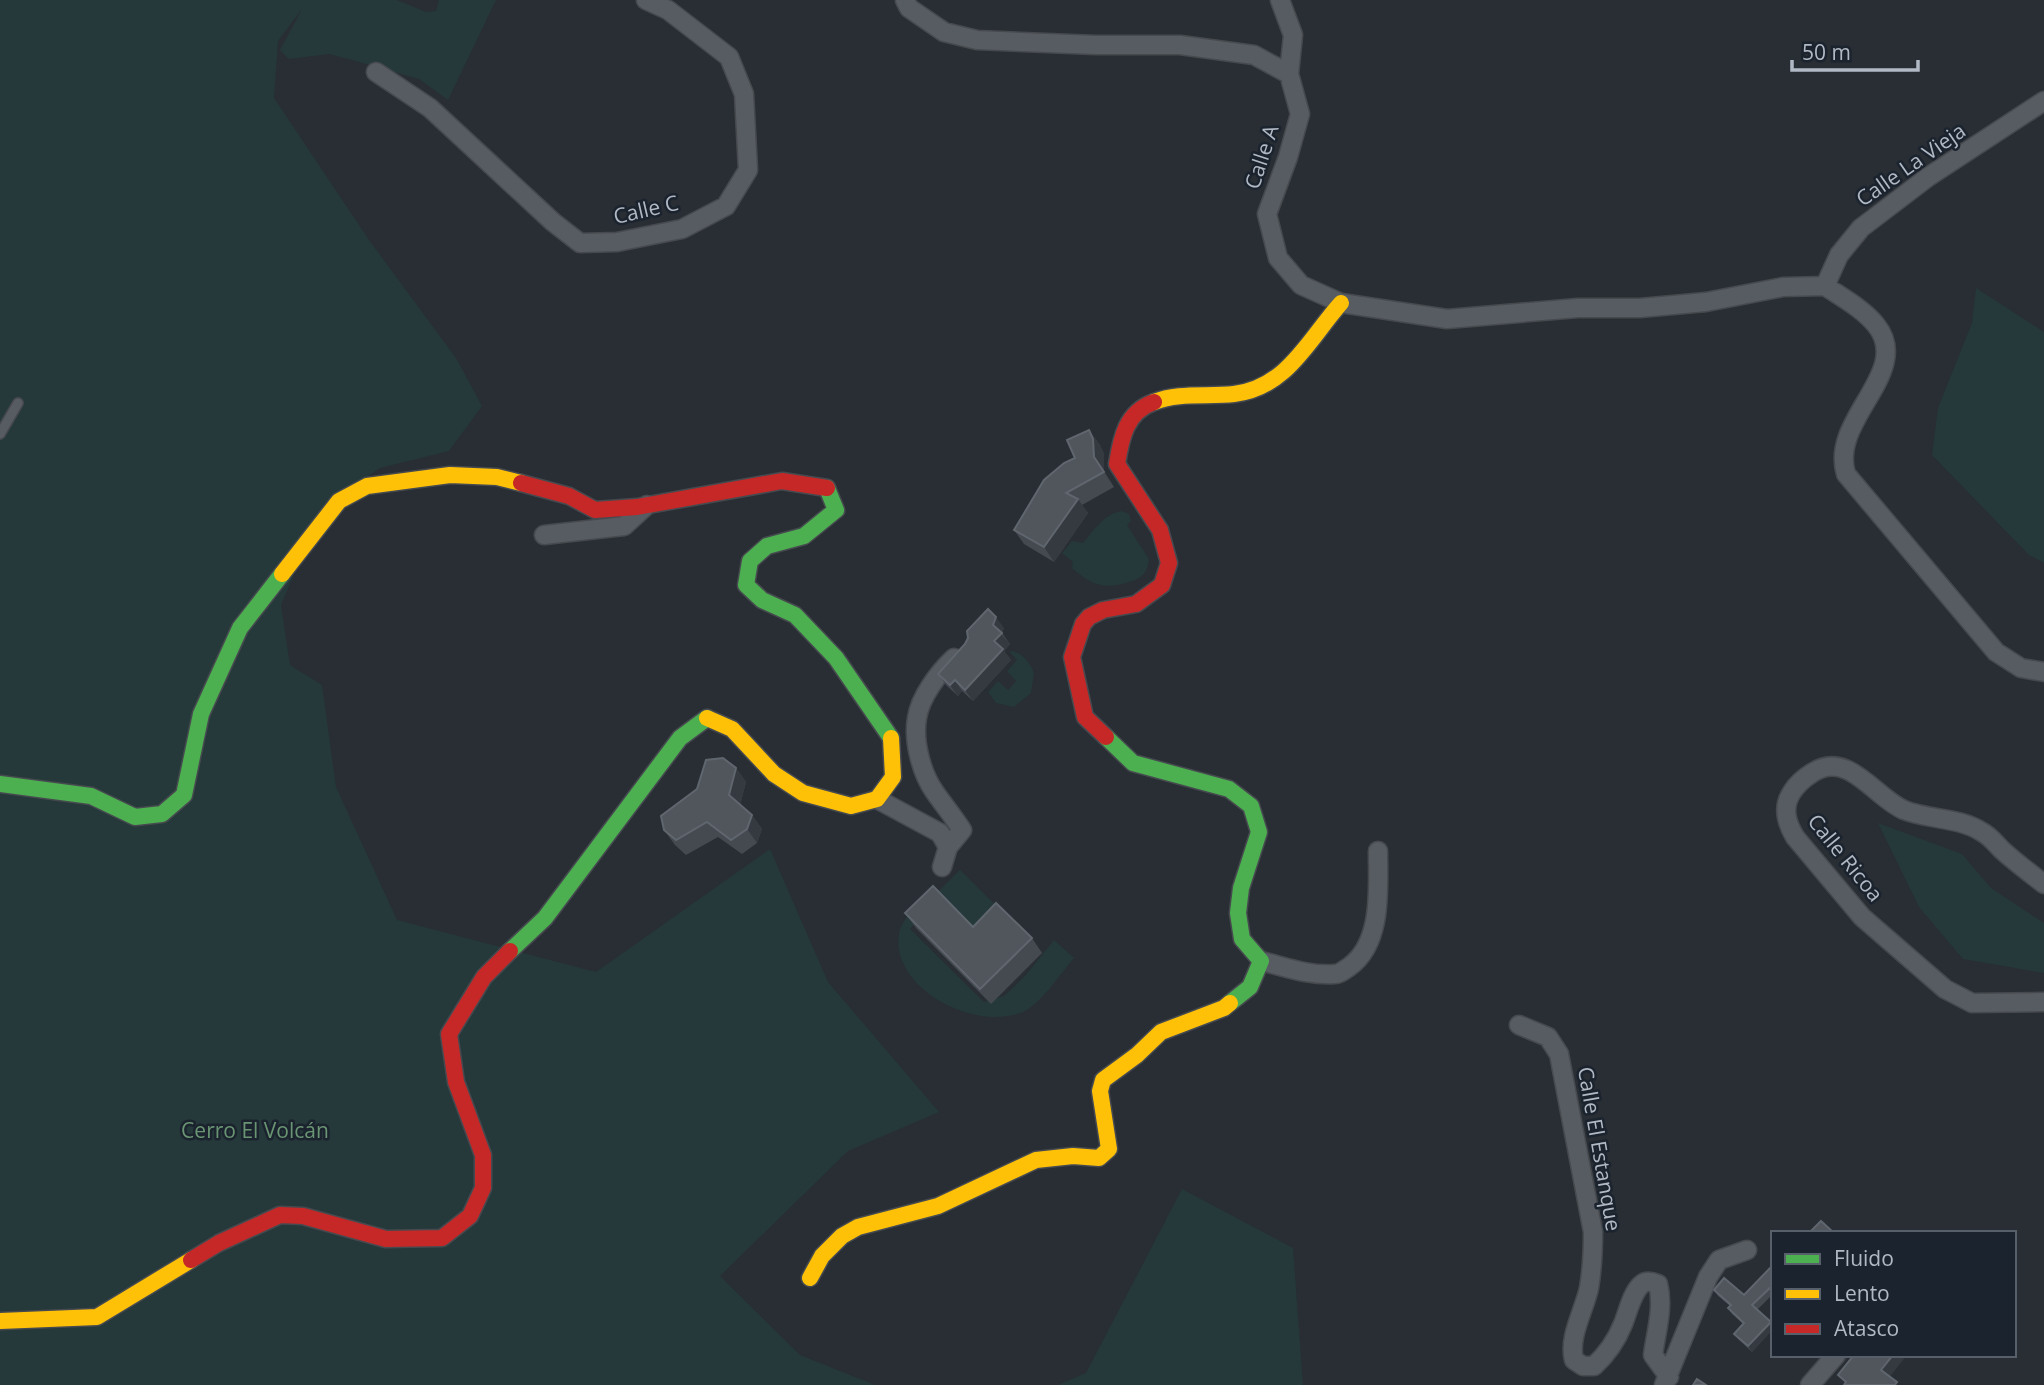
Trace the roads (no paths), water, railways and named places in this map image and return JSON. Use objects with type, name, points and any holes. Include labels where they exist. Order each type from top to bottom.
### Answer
[{"type":"street","name":"Calle C","points":[[376,72],[430,107],[552,222],[580,243],[617,242],[682,229],[726,206],[748,170],[744,94],[729,57],[668,10],[646,0]]},
{"type":"street","points":[[905,0],[909,8],[944,32],[977,40],[1180,45],[1255,55],[1289,74],[1293,35],[1280,0]]},
{"type":"street","name":"Calle A","points":[[1289,74],[1300,114],[1267,214],[1278,258],[1301,285],[1341,303],[1447,319],[1578,308],[1640,308],[1706,302],[1783,286],[1825,286]]},
{"type":"street","name":"Calle La Vieja","points":[[1825,286],[1839,255],[1861,228],[1928,177],[2044,101]]},
{"type":"street","points":[[1825,286],[1863,312],[1877,326],[1887,345],[1885,365],[1848,431],[1842,461],[1846,474],[1996,652],[2021,668],[2044,672]]},
{"type":"street","points":[[1341,303],[1281,375],[1254,390],[1215,395],[1172,396],[1154,400],[1133,414],[1122,435],[1118,464],[1160,530],[1169,563],[1162,585],[1136,604],[1103,610],[1089,617],[1083,624],[1072,657],[1085,717],[1133,763],[1229,789],[1251,806],[1259,832],[1241,888],[1238,913],[1242,939],[1261,961],[1297,972],[1338,974],[1357,961],[1371,937],[1378,897],[1378,851]]},
{"type":"street","points":[[0,784],[91,796],[135,817],[163,814],[184,795],[201,714],[240,628],[339,501],[367,486],[450,475],[497,477],[569,496],[596,510],[647,505],[782,481],[826,487],[836,510],[804,536],[767,546],[750,561],[746,585],[762,600],[795,615],[827,649],[891,738],[893,777],[877,799],[851,806],[803,793],[774,774],[732,729],[708,718],[680,738],[545,918],[484,977],[449,1034],[456,1082],[484,1155],[483,1188],[470,1216],[442,1238],[386,1239],[303,1216],[280,1215],[219,1243],[97,1317],[0,1321]]},
{"type":"street","points":[[544,535],[624,526],[647,505]]},
{"type":"street","points":[[942,867],[948,847],[962,830],[933,790],[925,773],[918,744],[917,717],[926,694],[965,647]]},
{"type":"street","name":"Calle Ricoa","points":[[2044,884],[1982,831],[1957,822],[1904,810],[1843,767],[1819,768],[1798,783],[1786,805],[1788,826],[1815,863],[1863,918],[1945,989],[1972,1003],[2044,1002]]},
{"type":"street","points":[[877,799],[940,833],[948,847]]},
{"type":"street","points":[[810,1278],[822,1256],[842,1236],[858,1227],[938,1206],[1036,1160],[1073,1156],[1099,1158],[1104,1155],[1109,1149],[1100,1091],[1103,1080],[1137,1055],[1161,1032],[1224,1008],[1250,987],[1261,961]]},
{"type":"street","name":"Calle El Estanque","points":[[1518,1025],[1548,1037],[1559,1054],[1593,1232],[1588,1291],[1571,1351],[1574,1360],[1583,1366],[1594,1366],[1603,1358],[1622,1328],[1636,1293],[1643,1283],[1649,1281],[1658,1284],[1661,1293],[1660,1318],[1653,1355],[1667,1381]]},
{"type":"street","points":[[1667,1381],[1708,1278],[1719,1260],[1747,1250]]},
{"type":"street","points":[[1810,1385],[1834,1357]]},
{"type":"lane","points":[[0,434],[18,403]]},
{"type":"park label","name":"Cerro El Volcán","points":[[255,1131]]}]
